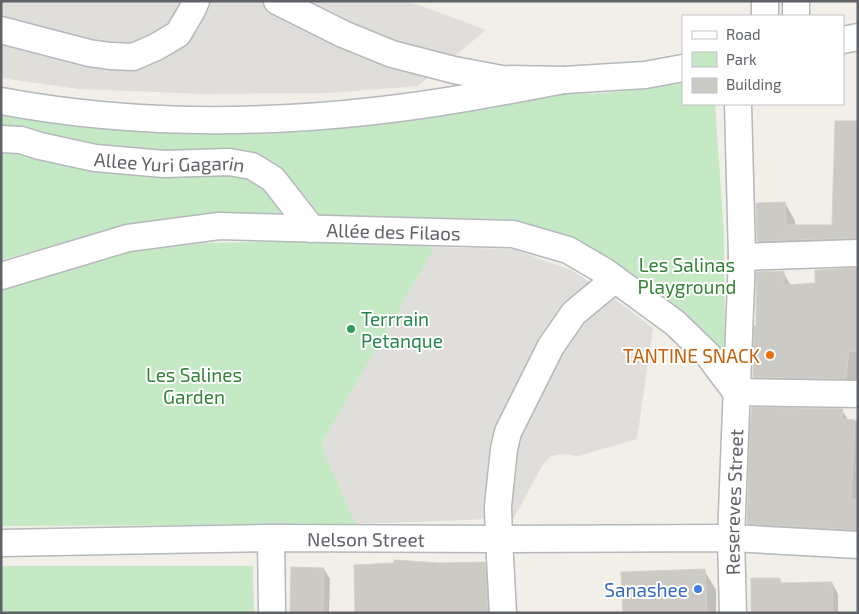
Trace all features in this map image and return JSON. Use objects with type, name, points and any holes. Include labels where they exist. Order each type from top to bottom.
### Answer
[{"type":"street","points":[[1,30],[89,53],[133,57],[156,47],[178,34],[192,12],[196,1]]},
{"type":"street","points":[[277,1],[343,34],[392,54],[454,70],[502,79],[564,80],[645,75],[682,68]]},
{"type":"street","points":[[765,1],[765,15]]},
{"type":"street","points":[[796,1],[796,15]]},
{"type":"street","points":[[844,40],[858,37]]},
{"type":"street","points":[[1,101],[45,109],[126,118],[210,120],[292,118],[373,111],[451,101],[564,80]]},
{"type":"street","name":"Resereves Street","points":[[733,613],[731,538],[742,257],[738,105]]},
{"type":"street","name":"Allee Yuri Gagarin","points":[[1,139],[21,140],[95,158],[164,164],[229,162],[252,166],[273,179],[312,229]]},
{"type":"street","name":"Allée des Filaos","points":[[1,276],[128,238],[219,226],[513,234],[568,250],[604,271],[675,323],[709,356],[736,392]]},
{"type":"street","points":[[742,257],[858,253]]},
{"type":"street","points":[[503,613],[498,506],[504,449],[508,432],[551,346],[560,332],[574,312],[615,279]]},
{"type":"street","points":[[736,392],[858,394]]},
{"type":"street","points":[[271,538],[272,613]]},
{"type":"street","name":"Nelson Street","points":[[1,543],[271,538],[499,540],[731,538],[858,545]]},
{"type":"shaded area","points":[[1,1],[408,1],[486,30],[418,86],[331,93],[205,94],[78,89],[1,78]]},
{"type":"shaded area","points":[[435,247],[513,249],[571,270],[611,296],[653,328],[637,439],[578,456],[564,454],[551,456],[542,466],[514,518],[356,524],[321,445]]},
{"type":"green space","name":"Les Salinas Playground","points":[[682,83],[682,105],[715,105],[724,234],[725,352],[678,314],[558,237],[141,224],[1,260],[1,114],[115,130],[197,134],[254,133],[354,126],[429,117],[493,108],[556,91],[593,94]]},
{"type":"green space","name":"Les Salines Garden","points":[[371,240],[435,247],[321,445],[356,524],[1,526],[1,289],[125,252],[205,243]]},
{"type":"green space","points":[[1,566],[253,566],[254,613],[1,613]]},
{"type":"building","points":[[835,121],[858,121],[858,238],[757,241],[756,203],[785,202],[786,225],[832,225]]},
{"type":"building","points":[[858,268],[858,352],[849,351],[846,379],[753,377],[754,326],[756,326],[756,272],[784,271],[784,285],[815,283],[815,270]]},
{"type":"building","points":[[752,407],[843,409],[842,419],[855,420],[851,500],[858,500],[858,530],[747,524]]},
{"type":"building","points":[[394,560],[440,563],[485,562],[488,613],[355,613],[354,565],[394,563]]},
{"type":"building","points":[[291,567],[324,568],[323,613],[290,611]]},
{"type":"building","points":[[705,569],[707,613],[623,613],[621,572]]},
{"type":"building","points":[[751,578],[780,578],[780,583],[832,582],[833,612],[751,612]]},
{"type":"place","name":"Terrrain Petanque","points":[[351,329]]},
{"type":"place","name":"TANTINE SNACK","points":[[770,355]]},
{"type":"place","name":"Sanashee","points":[[698,589]]}]
